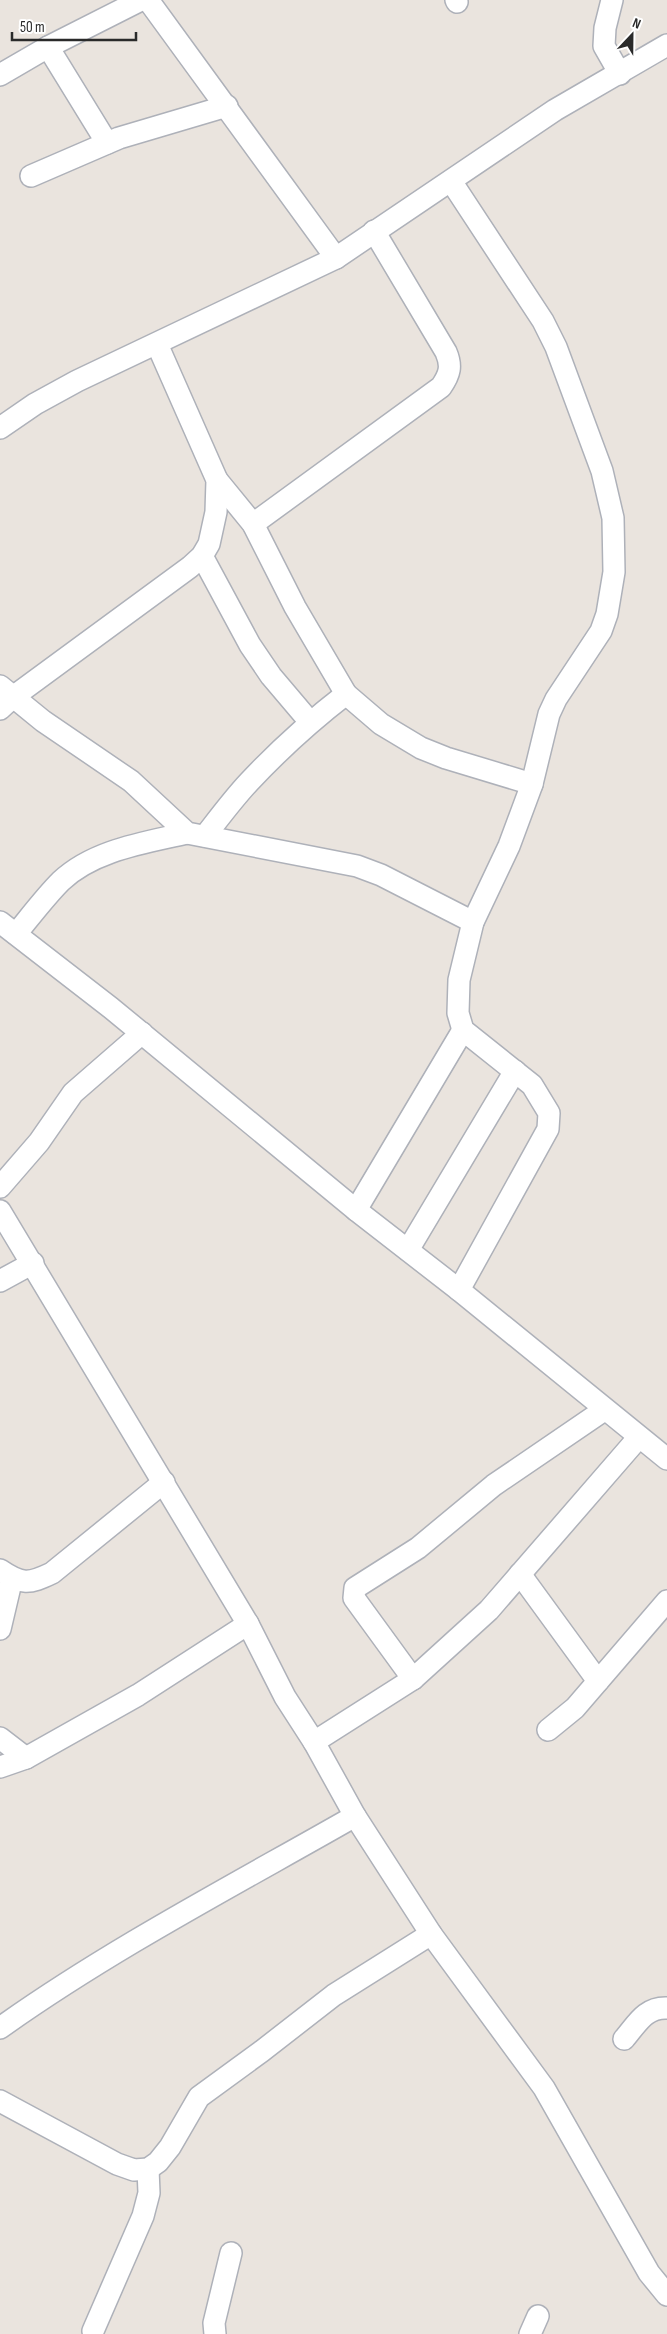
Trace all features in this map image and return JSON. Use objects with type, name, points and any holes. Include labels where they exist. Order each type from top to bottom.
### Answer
[{"type":"street","points":[[612,0],[605,28],[604,46],[620,74]]},
{"type":"street","points":[[0,75],[48,47],[153,2],[336,258]]},
{"type":"street","points":[[0,428],[35,404],[77,381],[336,258],[555,110],[667,45]]},
{"type":"street","points":[[48,47],[107,143]]},
{"type":"street","points":[[31,176],[107,143],[227,106]]},
{"type":"street","points":[[451,181],[543,321],[556,347],[602,471],[613,518],[614,572],[607,614],[601,631],[556,699],[550,714],[532,784],[509,846],[473,922],[459,980],[458,1013],[463,1030],[532,1085],[549,1112],[548,1129],[459,1290]]},
{"type":"street","points":[[253,524],[441,386],[450,371],[450,361],[446,352],[374,231]]},
{"type":"street","points":[[158,344],[216,480],[253,524],[295,607],[346,694],[381,724],[421,748],[446,758],[532,784]]},
{"type":"street","points":[[196,834],[131,781],[4,697],[182,573],[202,556],[209,544],[212,530],[216,480]]},
{"type":"street","points":[[202,556],[250,645],[272,676],[310,722]]},
{"type":"street","points":[[196,834],[310,722],[346,694]]},
{"type":"street","points":[[473,922],[380,875],[357,866],[196,834],[117,850],[74,871],[8,928],[142,1033],[356,1210],[459,1290],[604,1410],[667,1459]]},
{"type":"street","points":[[356,1210],[463,1030]]},
{"type":"street","points":[[0,1186],[39,1142],[73,1092],[142,1033]]},
{"type":"street","points":[[408,1250],[515,1071]]},
{"type":"street","points":[[0,1211],[33,1263],[248,1624],[285,1697],[314,1742],[355,1816],[431,1934],[544,2088],[649,2273],[667,2295]]},
{"type":"street","points":[[0,1281],[33,1263]]},
{"type":"street","points":[[413,1679],[354,1598],[355,1588],[418,1548],[494,1485],[604,1410]]},
{"type":"street","points":[[314,1742],[413,1679],[489,1610],[639,1437]]},
{"type":"street","points":[[0,1629],[6,1574],[32,1582],[52,1573],[164,1482]]},
{"type":"street","points":[[520,1574],[598,1681]]},
{"type":"street","points":[[548,1730],[575,1708],[667,1601]]},
{"type":"street","points":[[0,1767],[26,1758],[138,1695],[248,1624]]},
{"type":"street","points":[[0,1738],[26,1758]]},
{"type":"street","points":[[0,2028],[42,1998],[98,1964],[355,1816]]},
{"type":"street","points":[[0,2101],[117,2164],[134,2170],[148,2169],[158,2162],[170,2147],[198,2096],[334,1995],[431,1934]]},
{"type":"street","points":[[624,2039],[644,2014],[657,2007],[667,2008]]},
{"type":"street","points":[[93,2331],[144,2216],[149,2193],[148,2169]]},
{"type":"street","points":[[215,2334],[214,2323],[231,2253]]}]
